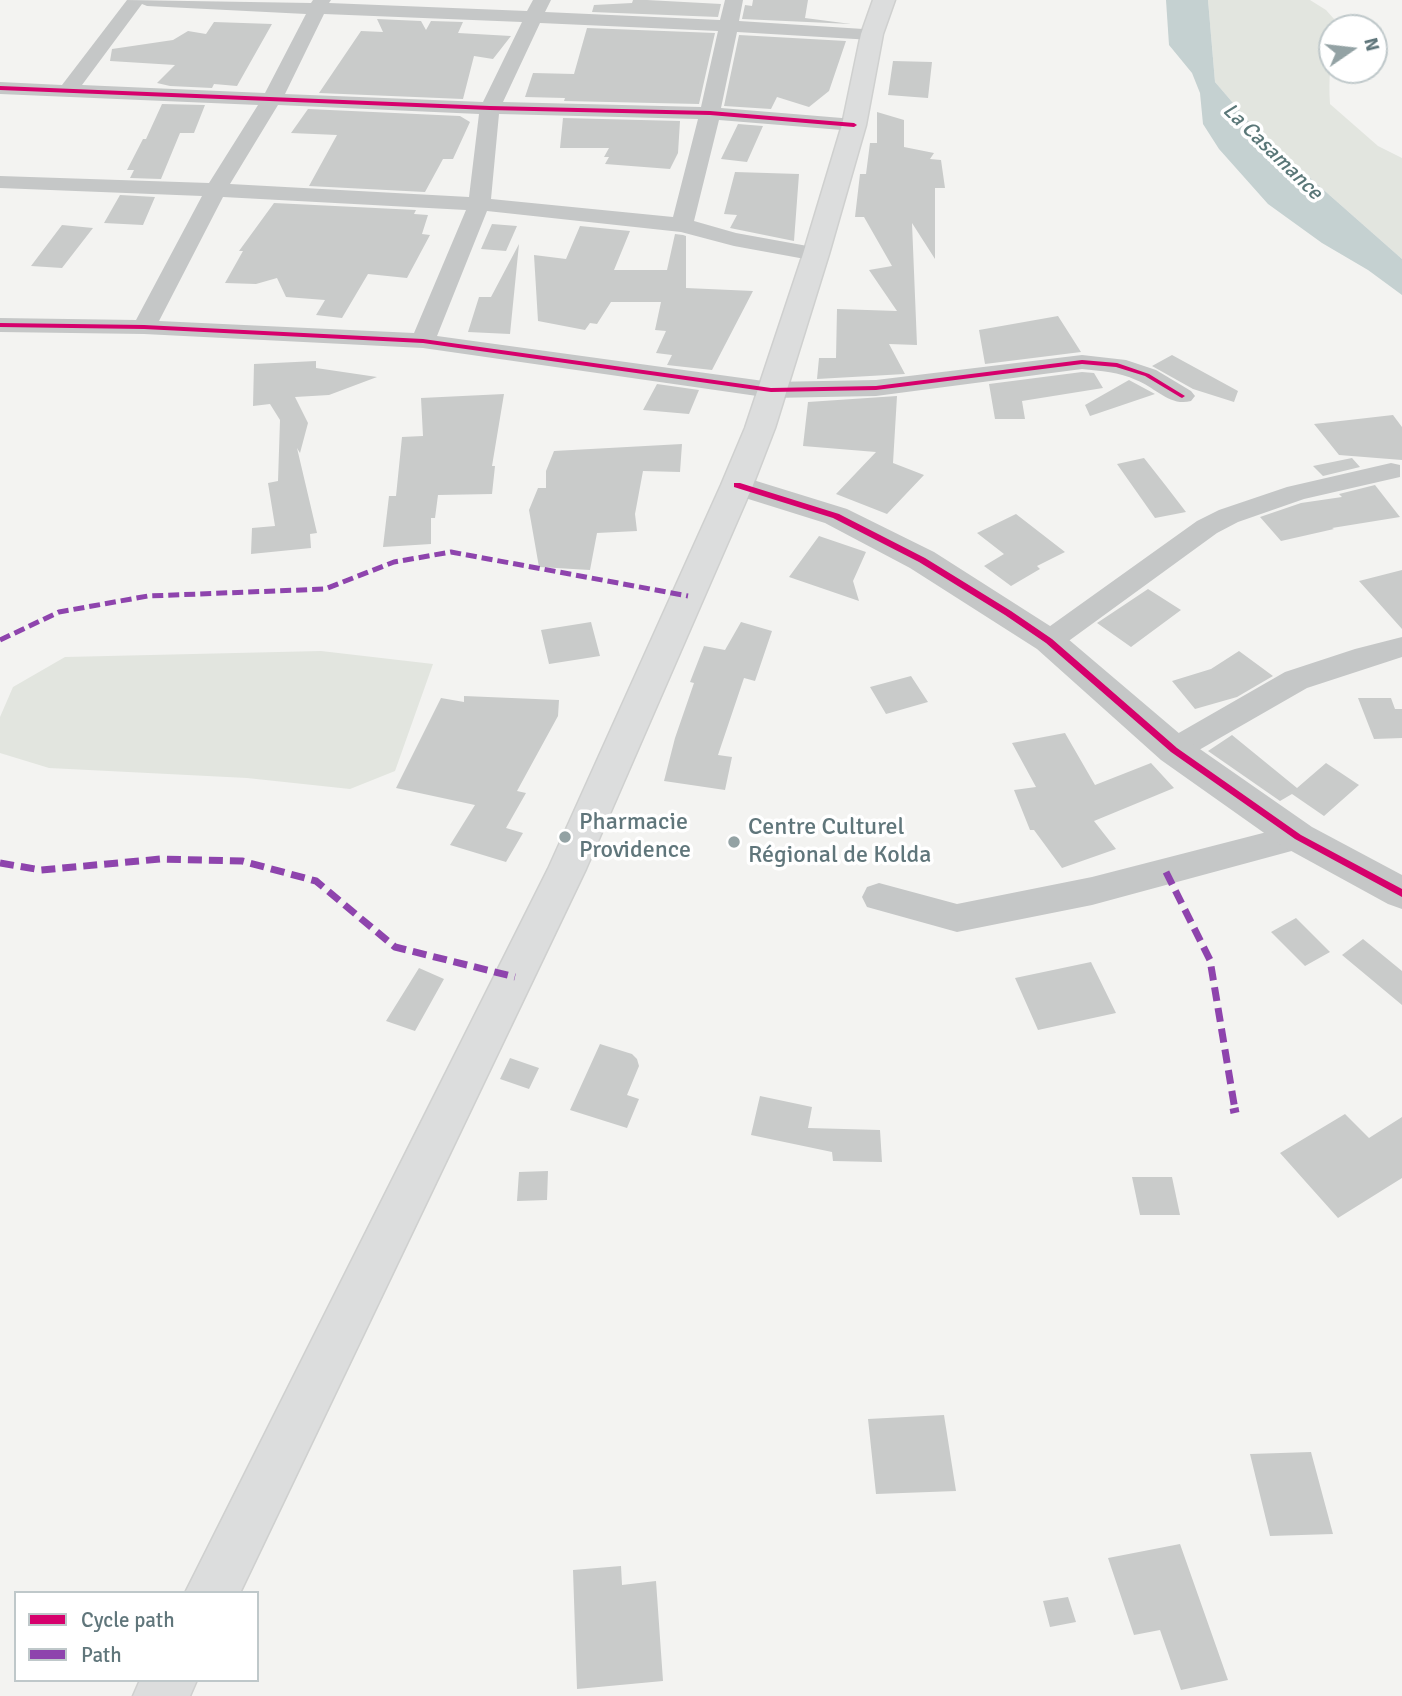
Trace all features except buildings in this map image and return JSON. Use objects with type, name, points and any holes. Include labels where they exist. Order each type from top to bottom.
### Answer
[{"type":"main road","points":[[213,1591],[567,869],[737,485],[760,428],[816,254],[854,125],[878,17]]},
{"type":"street","points":[[68,90],[136,0]]},
{"type":"street","points":[[146,0],[539,8],[729,24],[878,17]]},
{"type":"street","points":[[682,225],[734,0]]},
{"type":"street","points":[[144,327],[216,190],[273,97],[319,5]]},
{"type":"street","points":[[423,341],[479,204],[490,108],[539,8]]},
{"type":"street","points":[[0,88],[273,97],[490,108],[710,113],[854,125]]},
{"type":"street","points":[[0,183],[216,190],[479,204],[682,225],[734,239],[816,254]]},
{"type":"street","points":[[0,326],[144,327],[423,341],[771,390],[876,388],[1082,362],[1117,365],[1147,375],[1182,396]]},
{"type":"street","points":[[1048,641],[1207,527],[1234,512],[1276,498],[1391,471]]},
{"type":"street","points":[[737,485],[836,516],[922,561],[1048,641],[1174,750],[1298,837],[1402,893]]},
{"type":"street","points":[[1174,750],[1296,680],[1366,656],[1402,647]]},
{"type":"street","points":[[879,897],[957,918],[1092,891],[1298,837]]},
{"type":"shaded area","points":[[1208,0],[1310,0],[1326,10],[1330,14],[1318,14],[1318,84],[1329,84],[1330,104],[1378,146],[1402,158],[1402,259],[1258,132],[1215,82]]},
{"type":"shaded area","points":[[321,651],[433,664],[395,771],[350,789],[247,778],[49,768],[0,753],[0,717],[13,687],[65,657]]},
{"type":"water","name":"La Casamance","points":[[1166,0],[1208,0],[1215,82],[1258,132],[1402,259],[1402,295],[1268,204],[1219,149],[1203,124],[1200,93],[1192,73],[1169,45]]},
{"type":"marked path","points":[[0,640],[59,612],[148,596],[325,589],[394,562],[451,552],[688,596]]},
{"type":"marked path","points":[[0,863],[41,870],[161,859],[242,861],[316,881],[395,947],[515,977]]},
{"type":"marked path","points":[[1166,872],[1210,960],[1235,1113]]},
{"type":"cycle path","points":[[0,88],[490,108],[710,113],[854,125]]},
{"type":"cycle path","points":[[0,325],[144,327],[423,341],[771,390],[876,388],[1082,362],[1117,365],[1147,375],[1182,396]]},
{"type":"cycle path","points":[[737,485],[836,516],[922,560],[1049,641],[1174,750],[1298,837],[1402,893]]},
{"type":"place","name":"Pharmacie Providence","points":[[565,837]]},
{"type":"place","name":"Centre Culturel Régional de Kolda","points":[[734,842]]}]
